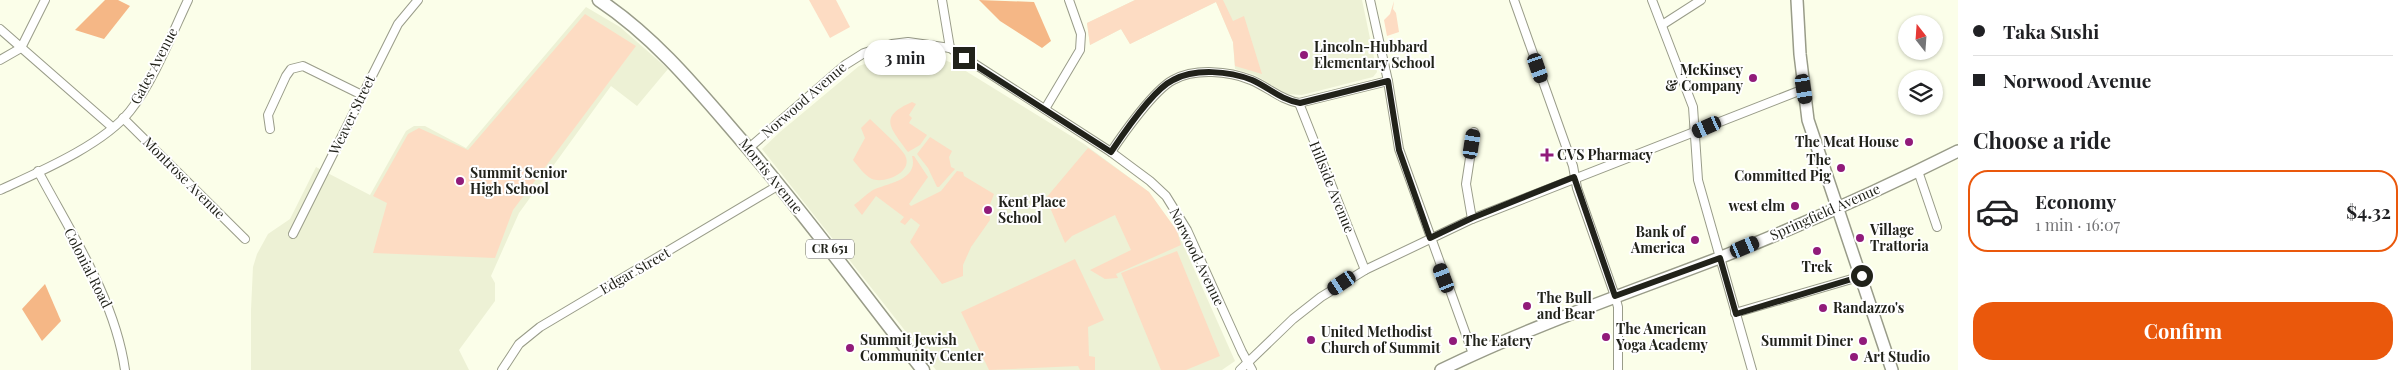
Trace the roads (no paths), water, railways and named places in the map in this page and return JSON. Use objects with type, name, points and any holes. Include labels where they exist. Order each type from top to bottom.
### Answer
[{"type":"main road","name":"Morris Avenue","points":[[599,0],[636,27],[682,71],[779,185],[924,370]]},
{"type":"main road","points":[[1798,0],[1808,120],[1862,276],[1892,370]]},
{"type":"main road","name":"Springfield Avenue","points":[[1440,370],[1550,320],[1720,258],[1838,208],[1958,151]]},
{"type":"street","points":[[0,60],[21,48],[45,0]]},
{"type":"street","name":"Gates Avenue","points":[[0,190],[89,145],[123,118],[142,93],[188,0]]},
{"type":"street","name":"Weaver Street","points":[[293,234],[398,24],[418,0]]},
{"type":"street","points":[[942,0],[950,48]]},
{"type":"street","points":[[1045,109],[1080,50],[1081,34],[1068,0]]},
{"type":"street","points":[[1370,0],[1388,81],[1399,150],[1473,354]]},
{"type":"street","points":[[1514,0],[1573,166],[1574,177],[1615,296],[1618,307],[1618,370]]},
{"type":"street","points":[[1652,0],[1693,107],[1696,132],[1696,171],[1752,370]]},
{"type":"street","points":[[1662,25],[1701,0]]},
{"type":"street","points":[[0,29],[112,128]]},
{"type":"street","name":"Norwood Avenue","points":[[749,148],[859,55],[877,47],[908,42],[950,48],[1111,152],[1150,181],[1166,196],[1178,213],[1250,367]]},
{"type":"street","points":[[270,129],[268,115],[286,76],[297,66],[303,66],[362,95]]},
{"type":"street","points":[[1111,152],[1157,94],[1167,84],[1180,77],[1203,73],[1238,75],[1253,81],[1290,102],[1300,103],[1388,81]]},
{"type":"street","points":[[1240,370],[1250,367],[1293,319],[1328,292],[1366,270],[1430,238],[1472,218],[1574,177],[1696,132],[1804,89]]},
{"type":"street","name":"Hillside Avenue","points":[[1300,103],[1366,270]]},
{"type":"street","name":"Montrose Avenue","points":[[123,118],[245,239]]},
{"type":"street","points":[[1472,218],[1466,184],[1474,132]]},
{"type":"street","name":"Colonial Road","points":[[38,171],[106,301],[116,327],[125,370]]},
{"type":"street","points":[[1918,171],[1937,227]]},
{"type":"street","name":"Edgar Street","points":[[502,370],[520,344],[540,327],[779,185]]},
{"type":"street","points":[[1736,314],[1862,276]]},
{"type":"place","name":"Lincoln-Hubbard Elementary School","points":[[1304,55]]},
{"type":"place","name":"McKinsey & Company","points":[[1753,78]]},
{"type":"place","name":"The Meat House","points":[[1909,142]]},
{"type":"place","name":"CVS Pharmacy","points":[[1547,155]]},
{"type":"place","name":"The Committed Pig","points":[[1841,168]]},
{"type":"place","name":"Summit Senior High School","points":[[460,181]]},
{"type":"place","name":"west elm","points":[[1795,206]]},
{"type":"place","name":"Kent Place School","points":[[988,210]]},
{"type":"place","name":"Village Trattoria","points":[[1860,238]]},
{"type":"place","name":"Bank of America","points":[[1695,240]]},
{"type":"place","name":"Trek","points":[[1817,251]]},
{"type":"place","name":"The Bull and Bear","points":[[1527,306]]},
{"type":"place","name":"Randazzo's","points":[[1823,308]]},
{"type":"place","name":"The American Yoga Academy","points":[[1606,337]]},
{"type":"place","name":"United Methodist Church of Summit","points":[[1311,340]]},
{"type":"place","name":"The Eatery","points":[[1453,341]]},
{"type":"place","name":"Summit Diner","points":[[1863,341]]},
{"type":"place","name":"Summit Jewish Community Center","points":[[850,348]]},
{"type":"place","name":"Art Studio","points":[[1854,357]]}]
